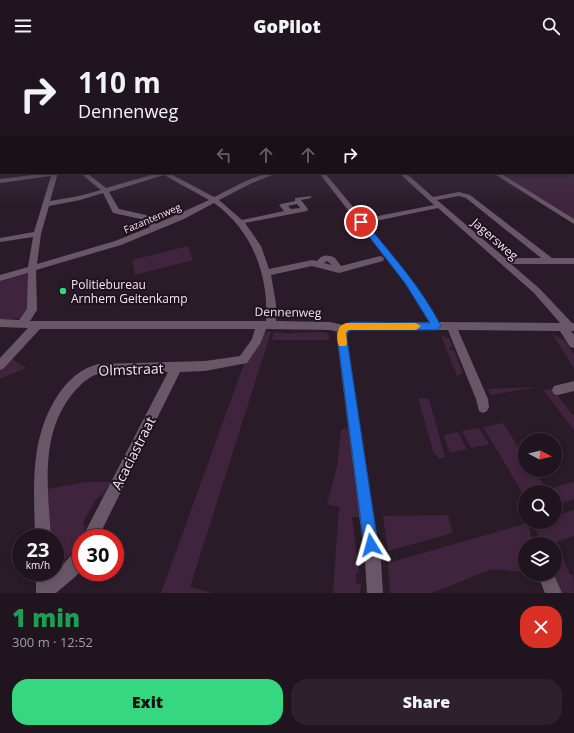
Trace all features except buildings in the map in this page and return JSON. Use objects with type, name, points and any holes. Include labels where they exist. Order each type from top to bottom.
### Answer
[{"type":"street","points":[[2,183],[50,174]]},
{"type":"street","points":[[22,324],[32,310],[32,268],[37,234],[55,174]]},
{"type":"street","points":[[85,174],[101,184],[116,211],[143,217],[156,228]]},
{"type":"street","points":[[46,204],[73,200],[161,174]]},
{"type":"street","points":[[166,174],[215,200],[242,222],[257,245],[266,273],[269,291],[267,325]]},
{"type":"street","name":"Fazantenweg","points":[[0,278],[91,252],[156,228],[250,182],[271,174]]},
{"type":"street","points":[[323,174],[408,281],[430,314],[436,326]]},
{"type":"street","name":"Jagersweg","points":[[403,174],[537,291],[558,313],[568,327],[574,344]]},
{"type":"street","points":[[498,174],[574,222]]},
{"type":"street","points":[[433,199],[459,194],[468,196],[550,261]]},
{"type":"street","points":[[242,222],[263,216],[288,212],[284,205],[299,202],[297,199],[309,197]]},
{"type":"street","points":[[361,222],[440,206]]},
{"type":"street","points":[[0,240],[37,234]]},
{"type":"street","points":[[266,273],[312,263],[339,270],[380,259]]},
{"type":"street","points":[[502,261],[574,261]]},
{"type":"street","name":"Dennenweg","points":[[0,323],[38,325],[330,326],[343,329],[351,326],[568,327]]},
{"type":"street","points":[[0,365],[38,325]]},
{"type":"street","name":"Olmstraat","points":[[43,529],[41,468],[45,435],[54,411],[66,393],[82,376],[92,371],[205,366],[243,360],[267,325]]},
{"type":"street","points":[[451,326],[482,398],[483,407]]},
{"type":"street","points":[[343,329],[342,339],[373,561],[375,593]]},
{"type":"street","name":"Acaciastraat","points":[[95,529],[176,368]]},
{"type":"street","points":[[558,390],[574,386]]},
{"type":"street","points":[[44,592],[61,580],[72,568]]},
{"type":"street","points":[[44,581],[44,592]]},
{"type":"shaded area","points":[[501,174],[574,174],[574,220]]},
{"type":"shaded area","points":[[188,246],[193,260],[135,275],[132,260]]},
{"type":"shaded area","points":[[26,274],[30,277],[30,302],[28,309],[21,317],[13,319],[0,319],[0,281]]},
{"type":"shaded area","points":[[263,332],[271,332],[190,587],[213,593],[161,593],[244,364],[254,354]]},
{"type":"shaded area","points":[[274,332],[290,334],[325,332],[329,335],[329,340],[272,340]]},
{"type":"shaded area","points":[[552,334],[564,340],[574,354],[574,368]]},
{"type":"shaded area","points":[[441,335],[450,339],[453,347],[449,347],[450,350],[454,350],[462,371],[462,373],[457,376]]},
{"type":"shaded area","points":[[11,358],[26,368],[0,379],[0,369]]},
{"type":"shaded area","points":[[538,387],[491,395],[488,389]]},
{"type":"shaded area","points":[[552,389],[574,416],[574,430],[543,390]]},
{"type":"shaded area","points":[[418,398],[429,399],[445,457],[438,459],[437,455],[434,454]]},
{"type":"shaded area","points":[[503,423],[518,446],[518,477],[538,477],[544,485],[518,485],[483,427]]},
{"type":"shaded area","points":[[346,428],[348,430],[359,517],[352,517],[359,573],[356,573],[356,583],[361,584],[360,593],[333,593],[339,507],[327,504],[337,467],[341,430]]},
{"type":"shaded area","points":[[479,428],[489,444],[471,448],[462,431]]},
{"type":"shaded area","points":[[458,432],[467,449],[450,453],[444,435]]},
{"type":"shaded area","points":[[85,482],[110,482],[103,495],[96,499],[83,523],[85,529],[72,529],[72,553],[64,559],[64,529],[49,529],[48,489]]},
{"type":"shaded area","points":[[574,482],[574,499],[562,503],[562,485]]},
{"type":"shaded area","points":[[574,510],[574,536],[562,540],[562,537],[539,537],[536,529],[562,529],[562,514]]},
{"type":"shaded area","points":[[448,515],[453,533],[388,551],[383,516]]},
{"type":"shaded area","points":[[518,526],[518,529],[529,529],[531,537],[518,537],[518,571],[492,569],[432,593],[390,593],[388,563]]},
{"type":"shaded area","points":[[562,556],[570,575],[573,575],[574,593],[560,593],[552,581],[562,581]]},
{"type":"slow traffic","points":[[342,343],[341,333],[346,327],[416,326]]},
{"type":"place","name":"Politiebureau Arnhem Geitenkamp","points":[[63,291]]},
{"type":"route","points":[[361,222],[408,281],[423,302],[436,326],[351,326],[343,329],[341,333],[371,545]]}]
